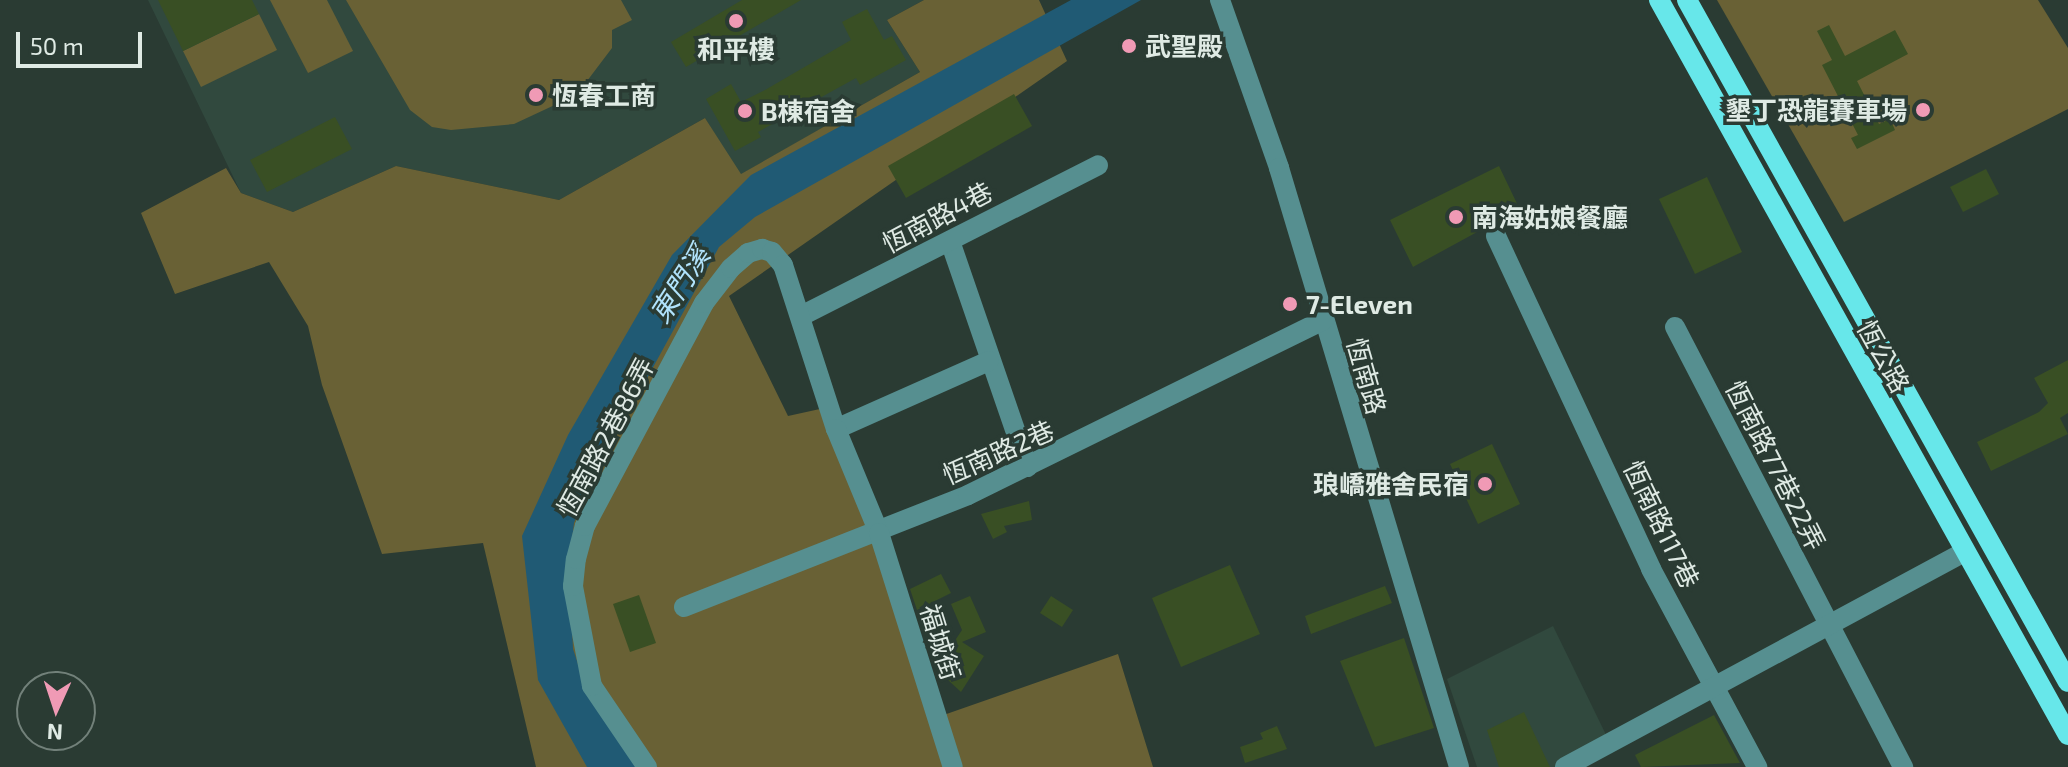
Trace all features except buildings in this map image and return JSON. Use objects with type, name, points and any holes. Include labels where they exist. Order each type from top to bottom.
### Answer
[{"type":"main road","name":"恆公路","points":[[1659,0],[2068,735]]},
{"type":"main road","name":"恆公路","points":[[1687,0],[2068,682]]},
{"type":"street","name":"恆南路","points":[[1220,0],[1279,168],[1459,767]]},
{"type":"street","name":"恆南路4巷","points":[[801,316],[1098,165]]},
{"type":"street","name":"恆南路117巷","points":[[1496,236],[1569,384],[1651,569],[1715,683],[1757,767]]},
{"type":"street","points":[[950,241],[1028,467]]},
{"type":"street","name":"恆南路2巷86弄","points":[[647,767],[604,710],[582,652],[573,586],[585,526],[704,303],[731,268],[748,253],[772,252],[783,265],[836,429],[879,533]]},
{"type":"street","name":"恆南路2巷","points":[[684,607],[879,533],[1028,467],[1324,320]]},
{"type":"street","name":"恆南路77巷22弄","points":[[1675,327],[1903,767]]},
{"type":"street","points":[[836,429],[989,361]]},
{"type":"street","name":"福城街","points":[[879,533],[953,767]]},
{"type":"street","points":[[1565,767],[1715,683],[1830,627],[1964,552]]},
{"type":"shaded area","name":"恆春工商","points":[[148,0],[924,0],[887,20],[920,72],[740,175],[705,118],[559,200],[396,166],[293,212],[241,193]]},
{"type":"shaded area","points":[[270,0],[327,0],[353,51],[308,73]]},
{"type":"shaded area","points":[[346,0],[621,0],[632,20],[612,30],[612,48],[584,85],[559,103],[514,124],[451,130],[432,127],[410,110]]},
{"type":"shaded area","points":[[924,0],[1039,0],[1067,61],[729,296],[788,416],[829,407],[935,718],[1118,654],[1153,767],[536,767],[483,543],[382,554],[322,385],[308,326],[269,262],[175,294],[141,213],[226,168],[241,193],[293,212],[396,166],[559,200],[705,118],[741,174],[920,72],[887,20]]},
{"type":"shaded area","name":"墾丁恐龍賽車場","points":[[1717,0],[2038,0],[2068,48],[2068,109],[1844,222]]},
{"type":"shaded area","points":[[259,14],[277,50],[201,87],[183,51]]},
{"type":"shaded area","points":[[1553,626],[1611,745],[1561,767],[1477,767],[1447,679]]},
{"type":"water","name":"東門溪","points":[[1071,0],[1141,0],[755,217],[719,247],[589,484],[574,523],[569,565],[573,649],[581,673],[642,767],[587,767],[538,680],[522,536],[568,435],[672,255],[751,175]]},
{"type":"place","name":"和平樓","points":[[736,21]]},
{"type":"place","name":"武聖殿","points":[[1129,46]]},
{"type":"place","name":"恆春工商","points":[[536,95]]},
{"type":"place","name":"墾丁恐龍賽車場","points":[[1923,110]]},
{"type":"place","name":"B棟宿舍","points":[[745,111]]},
{"type":"place","name":"南海姑娘餐廳","points":[[1456,217]]},
{"type":"place","name":"7-Eleven","points":[[1290,304]]},
{"type":"place","name":"琅嶠雅舍民宿","points":[[1485,484]]}]
